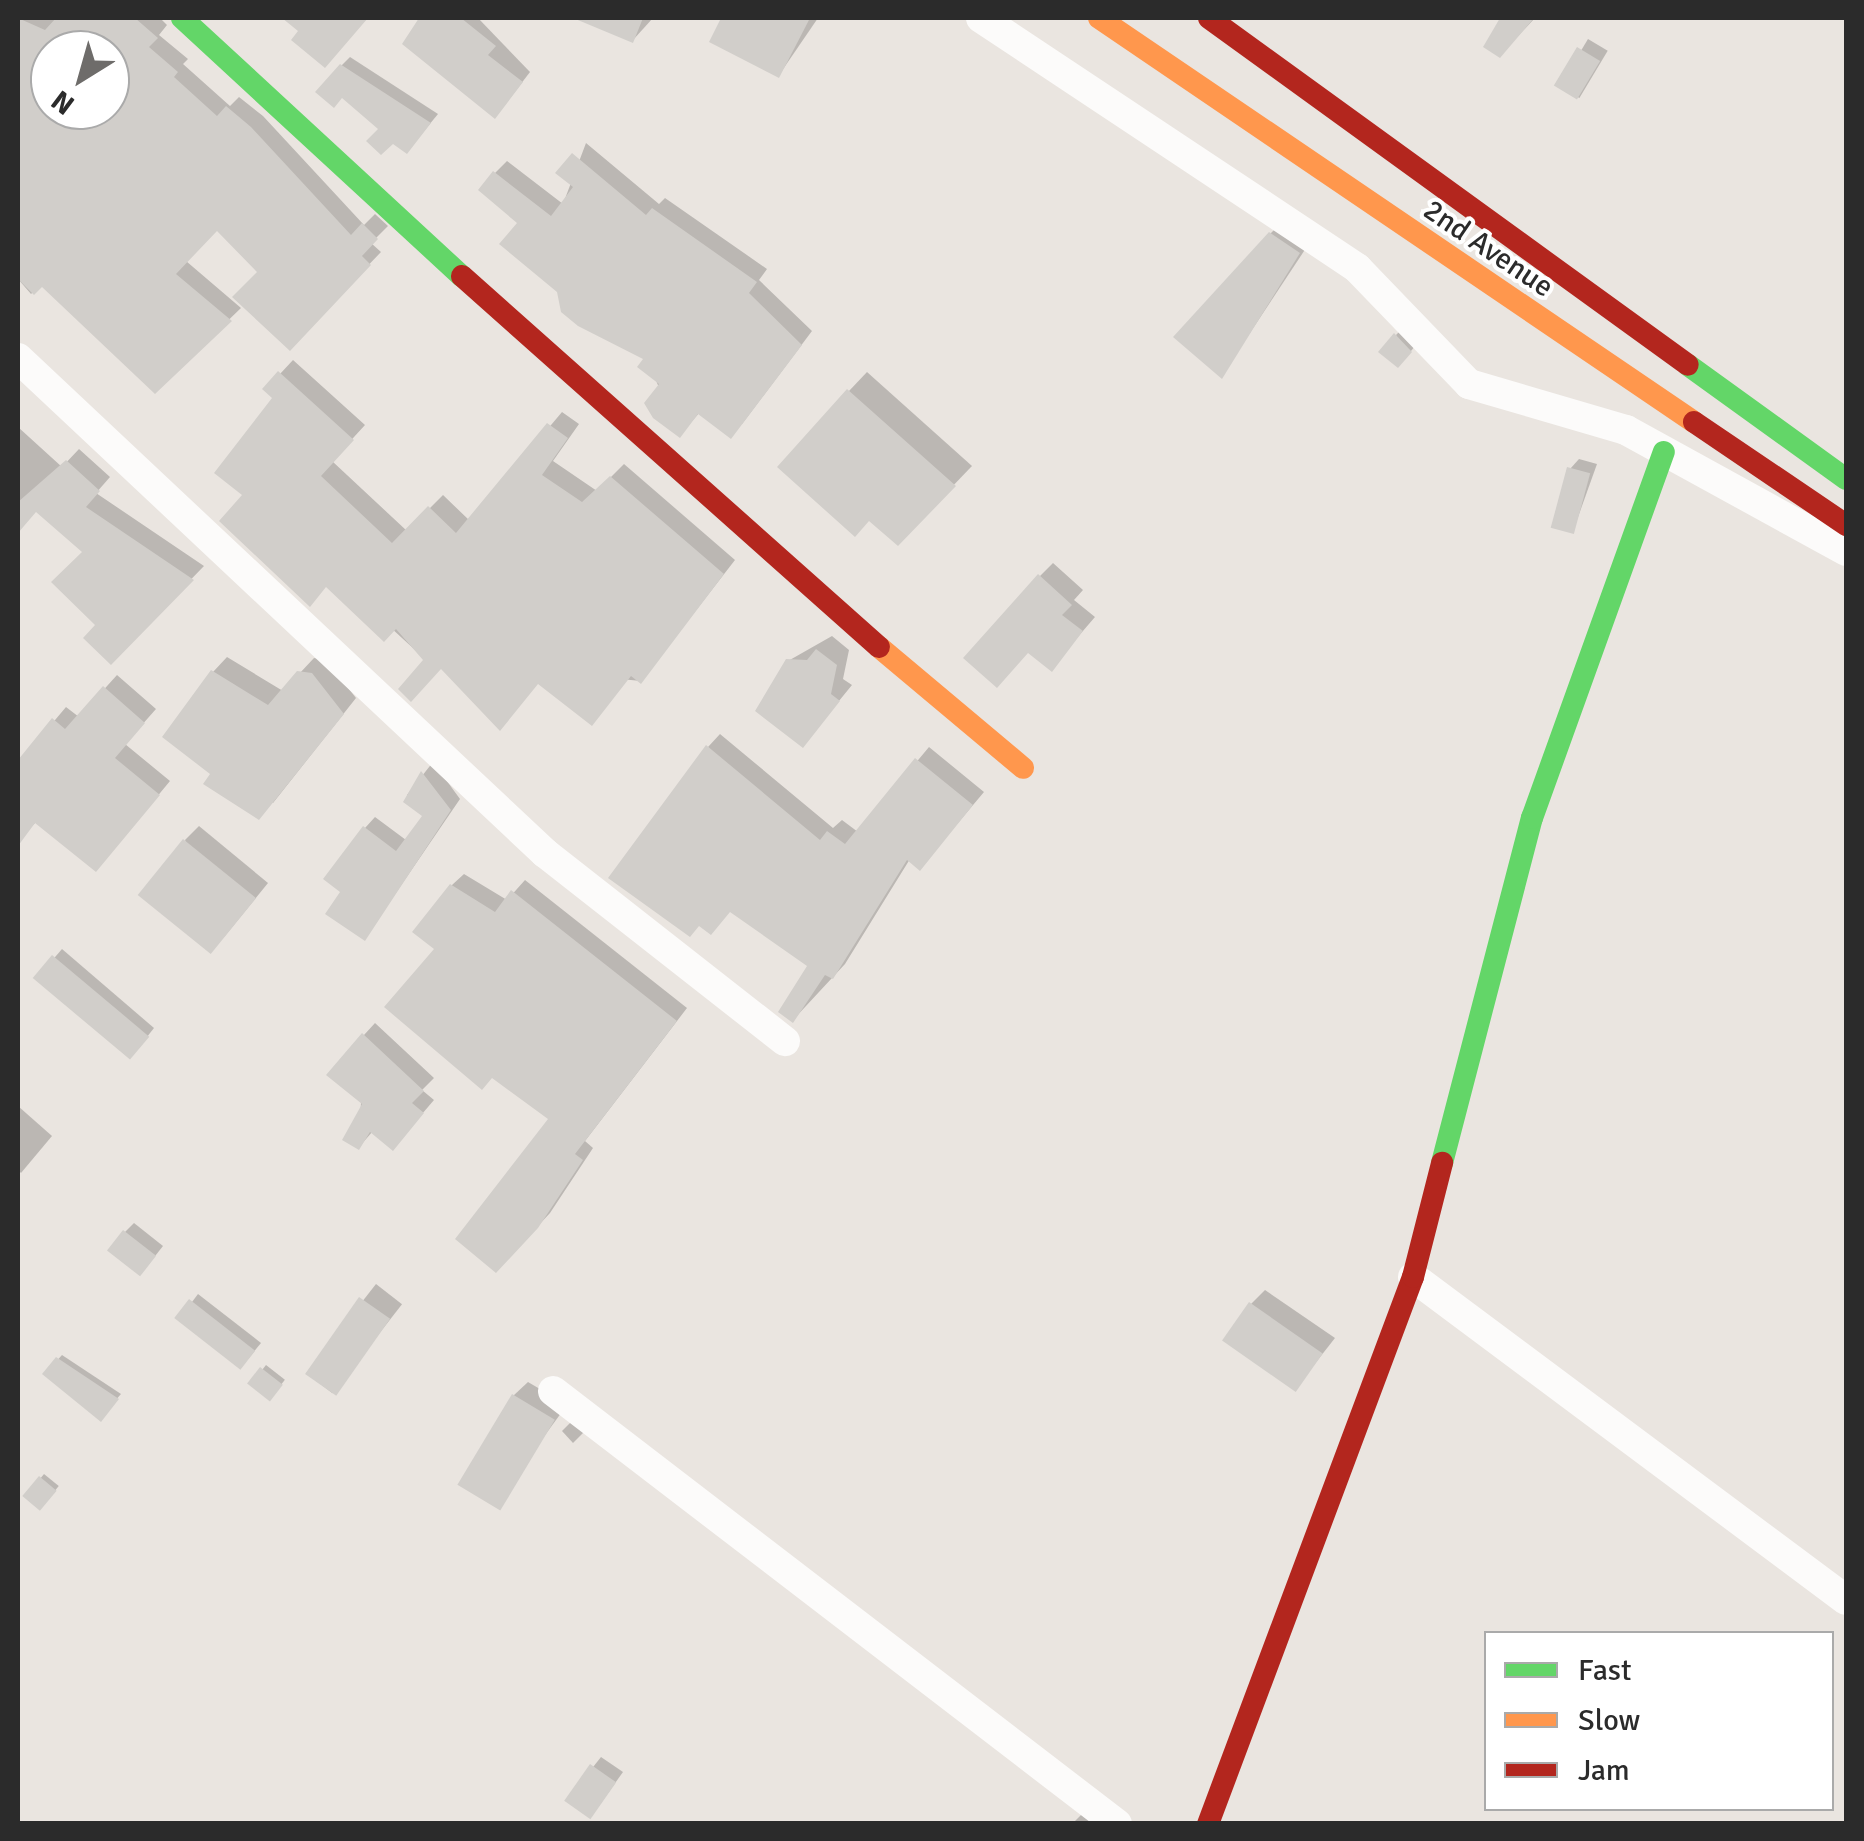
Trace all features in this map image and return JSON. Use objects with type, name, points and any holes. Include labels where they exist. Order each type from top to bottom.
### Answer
[{"type":"street","points":[[182,18],[707,502],[1023,768]]},
{"type":"street","points":[[981,18],[1357,268],[1468,384],[1626,430],[1846,551]]},
{"type":"street","name":"2nd Avenue","points":[[1100,18],[1846,525]]},
{"type":"street","name":"2nd Avenue","points":[[1209,18],[1846,479]]},
{"type":"street","points":[[18,358],[545,853],[785,1041]]},
{"type":"street","points":[[1208,1824],[1413,1277],[1532,818],[1664,452]]},
{"type":"street","points":[[1413,1277],[1846,1600]]},
{"type":"street","points":[[553,1391],[1117,1824]]},
{"type":"building","points":[[18,18],[45,30],[56,18],[135,18],[158,38],[149,47],[178,72],[174,77],[217,116],[226,106],[251,127],[351,235],[362,223],[378,239],[362,256],[371,265],[290,351],[232,297],[257,272],[217,231],[176,274],[232,321],[155,394],[42,287],[34,295],[18,279]]},
{"type":"building","points":[[282,18],[368,18],[325,68],[291,40],[298,31]]},
{"type":"building","points":[[419,18],[461,18],[496,46],[488,55],[523,82],[495,119],[402,44]]},
{"type":"building","points":[[573,18],[643,18],[633,43]]},
{"type":"building","points":[[721,18],[810,18],[779,78],[709,42]]},
{"type":"building","points":[[1500,18],[1534,18],[1500,58],[1483,47]]},
{"type":"building","points":[[1577,47],[1600,61],[1577,99],[1554,86]]},
{"type":"building","points":[[340,64],[431,123],[407,154],[393,144],[381,155],[366,141],[378,129],[342,98],[334,108],[315,92]]},
{"type":"building","points":[[572,153],[646,215],[652,208],[757,282],[749,293],[802,345],[731,439],[698,414],[680,438],[653,418],[644,403],[659,384],[637,367],[643,359],[578,326],[561,312],[557,292],[499,244],[517,223],[478,190],[493,171],[551,216],[573,187],[555,173]]},
{"type":"building","points":[[1269,232],[1300,253],[1222,379],[1173,337]]},
{"type":"building","points":[[1394,333],[1412,352],[1398,368],[1378,352]]},
{"type":"building","points":[[278,371],[354,440],[321,476],[392,543],[428,506],[456,533],[547,423],[568,438],[542,475],[582,502],[610,476],[724,574],[641,684],[631,676],[592,726],[538,684],[500,731],[441,669],[411,702],[398,689],[423,660],[396,629],[384,642],[326,587],[310,607],[219,521],[242,495],[214,473],[272,398],[262,389]]},
{"type":"building","points":[[847,389],[956,486],[898,546],[869,521],[855,537],[777,467]]},
{"type":"building","points":[[66,460],[100,491],[86,507],[194,580],[111,665],[83,638],[95,625],[51,582],[82,552],[36,512],[18,533],[18,502]]},
{"type":"building","points":[[1567,467],[1590,473],[1574,534],[1551,528]]},
{"type":"building","points":[[1038,574],[1072,605],[1062,615],[1083,631],[1052,672],[1028,653],[997,688],[963,658]]},
{"type":"building","points":[[816,649],[837,665],[831,694],[840,701],[803,748],[755,711],[786,659],[807,660]]},
{"type":"building","points":[[211,670],[268,705],[297,671],[312,673],[344,714],[259,820],[203,784],[210,774],[162,737]]},
{"type":"building","points":[[103,686],[145,723],[115,758],[160,795],[96,872],[35,823],[18,846],[18,760],[52,718],[65,729]]},
{"type":"building","points":[[706,745],[820,840],[827,831],[845,844],[915,758],[973,805],[920,871],[907,860],[833,979],[825,975],[793,1023],[778,1012],[807,966],[730,912],[711,935],[699,926],[690,937],[608,878]]},
{"type":"building","points":[[421,771],[451,810],[365,941],[325,914],[340,892],[323,879],[363,826],[396,851],[422,816],[403,802]]},
{"type":"building","points":[[183,839],[256,898],[211,954],[138,895]]},
{"type":"building","points":[[450,884],[495,912],[511,890],[677,1021],[575,1154],[583,1160],[538,1228],[496,1273],[455,1239],[548,1119],[492,1078],[482,1090],[384,1007],[434,949],[412,932]]},
{"type":"building","points":[[52,955],[149,1037],[130,1060],[33,978]]},
{"type":"building","points":[[362,1033],[424,1091],[412,1103],[424,1113],[393,1151],[370,1132],[359,1150],[342,1140],[362,1104],[326,1075]]},
{"type":"building","points":[[123,1230],[156,1256],[140,1276],[107,1250]]},
{"type":"building","points":[[359,1297],[390,1319],[336,1396],[305,1374]]},
{"type":"building","points":[[189,1299],[255,1351],[240,1370],[174,1318]]},
{"type":"building","points":[[1249,1302],[1323,1354],[1296,1392],[1222,1341]]},
{"type":"building","points":[[56,1357],[119,1399],[101,1422],[42,1374]]},
{"type":"building","points":[[260,1367],[283,1385],[270,1401],[247,1384]]},
{"type":"building","points":[[512,1394],[555,1420],[500,1511],[457,1485]]},
{"type":"building","points":[[39,1476],[57,1491],[40,1511],[22,1496]]},
{"type":"building","points":[[590,1764],[616,1782],[590,1819],[564,1801]]},
{"type":"traffic: fast","points":[[182,18],[462,276]]},
{"type":"traffic: fast","points":[[1688,365],[1846,479]]},
{"type":"traffic: fast","points":[[1442,1163],[1532,818],[1664,452]]},
{"type":"traffic: slow","points":[[1099,18],[1694,422]]},
{"type":"traffic: slow","points":[[879,647],[1023,768]]},
{"type":"traffic: jam","points":[[1209,18],[1688,365]]},
{"type":"traffic: jam","points":[[462,276],[879,647]]},
{"type":"traffic: jam","points":[[1694,422],[1846,525]]},
{"type":"traffic: jam","points":[[1208,1824],[1413,1277],[1442,1163]]}]
